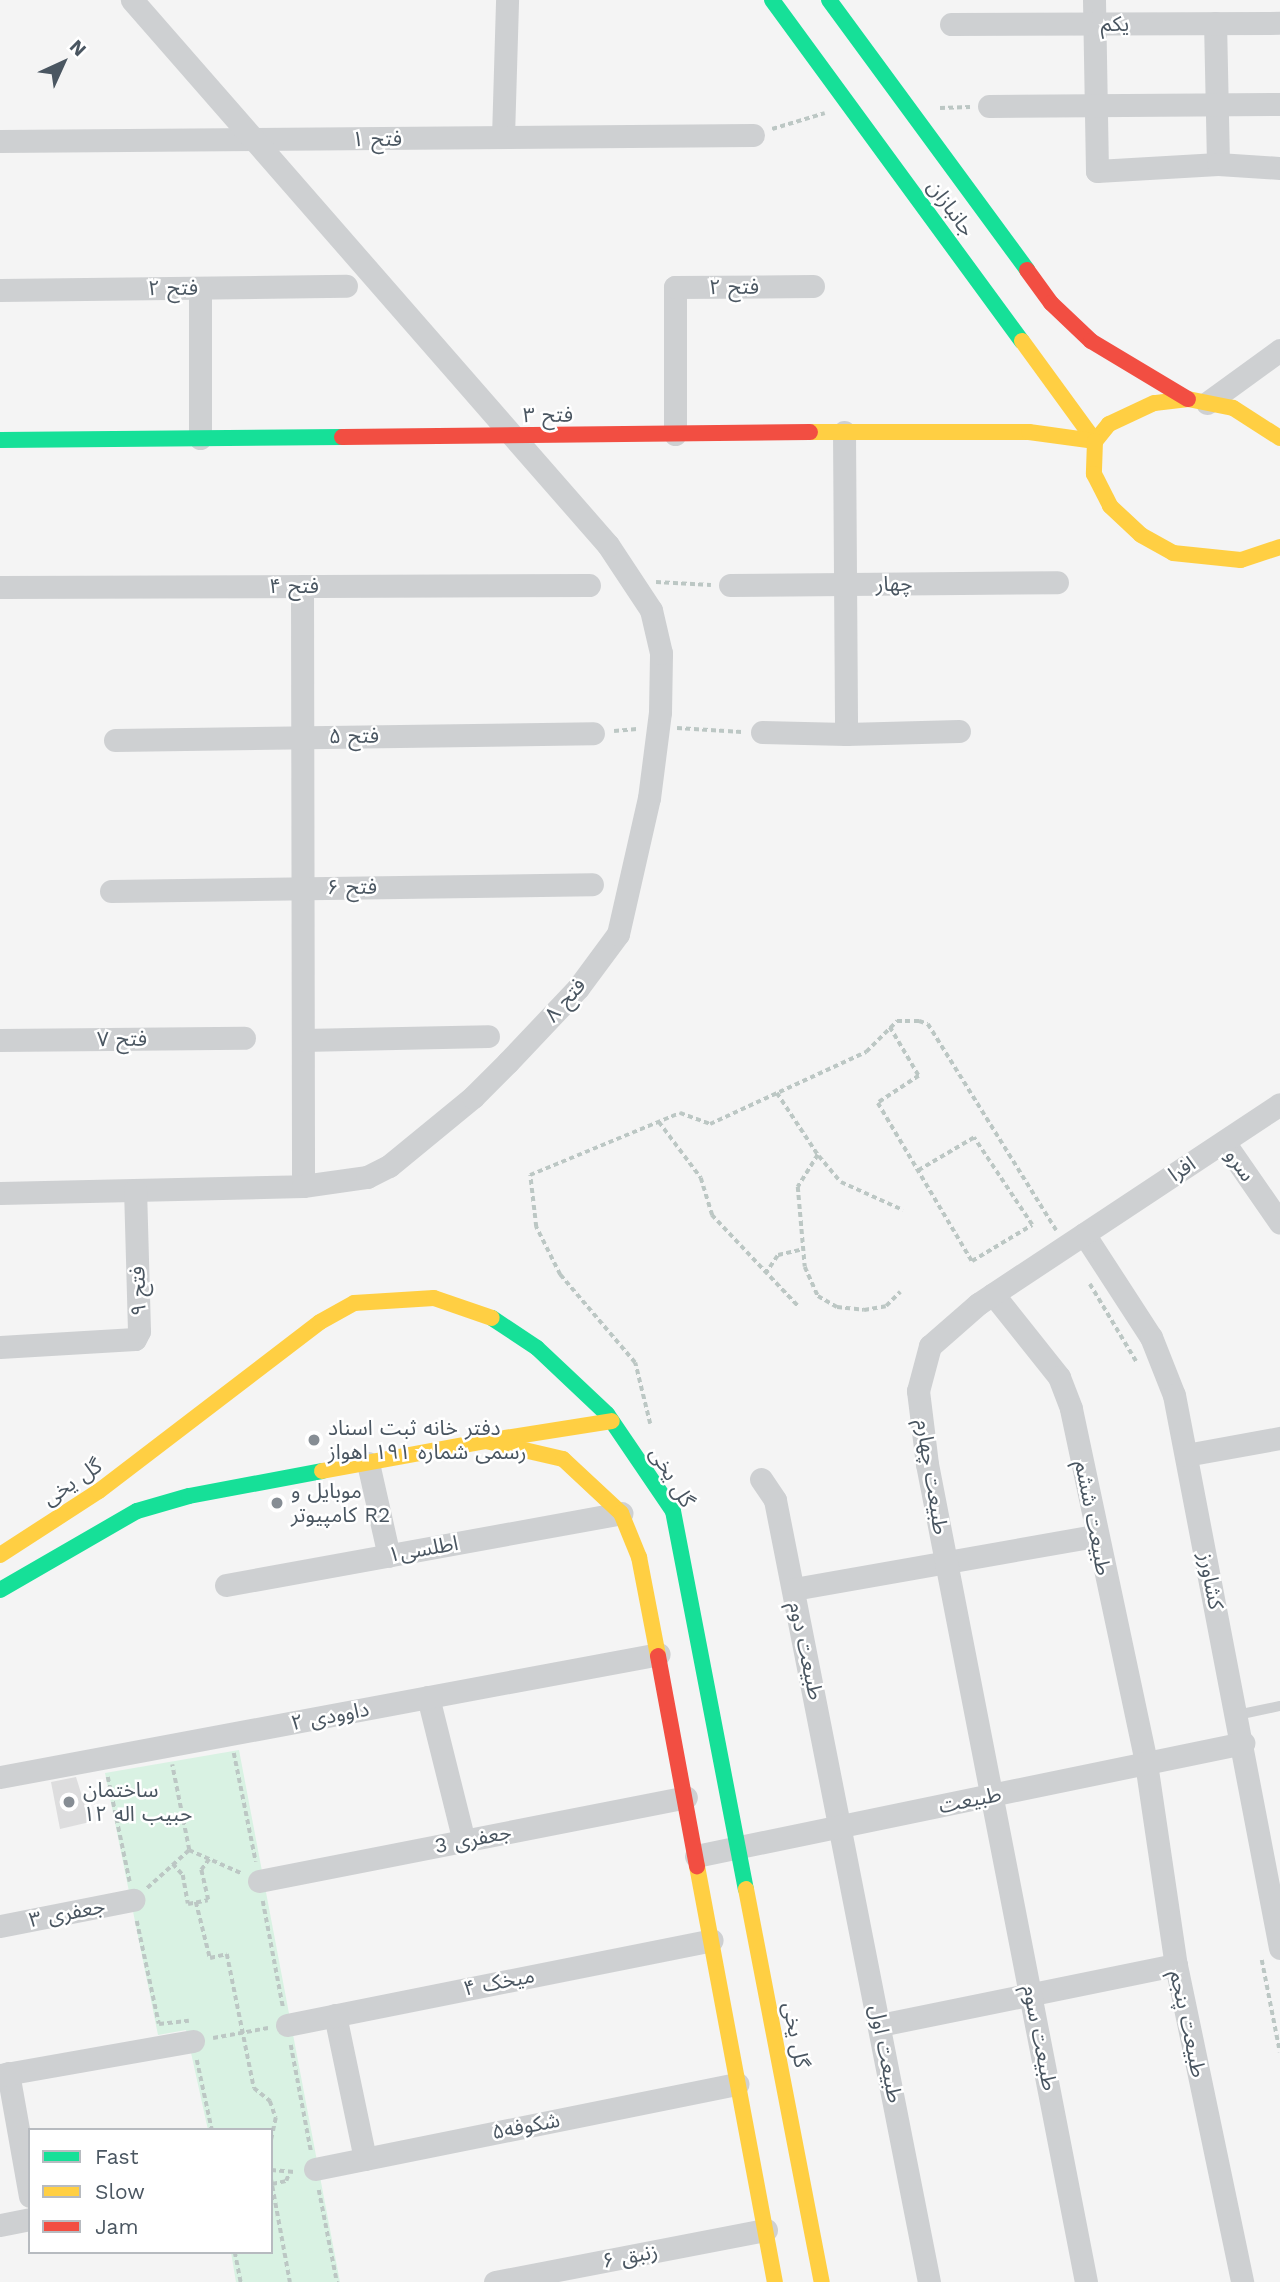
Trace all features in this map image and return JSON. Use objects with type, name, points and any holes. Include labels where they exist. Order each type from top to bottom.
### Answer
[{"type":"street","name":"فتح ۸","points":[[0,1193],[303,1185],[367,1177],[389,1166],[473,1097],[526,1044],[578,988],[618,934],[649,798],[660,712],[661,653],[651,610],[608,545],[132,0]]},
{"type":"street","points":[[503,137],[507,0]]},
{"type":"street","name":"جانبازان","points":[[772,0],[1095,440]]},
{"type":"street","name":"جانبازان","points":[[829,0],[1051,303],[1091,341],[1198,401],[1233,408],[1280,438]]},
{"type":"street","points":[[1094,0],[1093,105],[1097,171],[1218,164],[1280,168]]},
{"type":"street","points":[[1215,23],[1214,104],[1218,164]]},
{"type":"street","name":"یکم","points":[[950,24],[1280,23]]},
{"type":"street","points":[[989,106],[1280,103]]},
{"type":"street","name":"فتح ۱","points":[[0,141],[753,135]]},
{"type":"street","name":"فتح ۲","points":[[0,290],[346,286]]},
{"type":"street","name":"فتح ۲","points":[[675,434],[675,287],[813,286]]},
{"type":"street","points":[[200,288],[200,439]]},
{"type":"street","points":[[1280,350],[1198,401],[1130,411],[1109,424],[1095,440],[1094,474],[1110,506],[1140,534],[1173,552],[1209,561],[1241,560],[1280,547]]},
{"type":"street","points":[[844,432],[846,734]]},
{"type":"street","name":"فتح ۳","points":[[0,440],[1029,432],[1095,440]]},
{"type":"street","name":"چهار","points":[[730,585],[1057,582]]},
{"type":"street","name":"فتح ۴","points":[[0,587],[589,585]]},
{"type":"street","points":[[302,586],[303,1185]]},
{"type":"street","points":[[762,733],[959,731]]},
{"type":"street","name":"فتح ۵","points":[[115,740],[593,733]]},
{"type":"street","name":"فتح ۶","points":[[111,891],[592,884]]},
{"type":"street","points":[[303,1040],[488,1036]]},
{"type":"street","name":"فتح ۷","points":[[0,1040],[244,1038]]},
{"type":"street","name":"افرا","points":[[1075,1240],[1280,1104]]},
{"type":"street","name":"سرو","points":[[1223,1142],[1280,1223]]},
{"type":"street","name":"فتح ۹","points":[[0,1347],[135,1339],[139,1331],[135,1190]]},
{"type":"street","name":"طبیعت چهارم","points":[[993,1795],[947,1562],[918,1391],[930,1346],[993,1294],[1075,1240]]},
{"type":"street","name":"کشاورز","points":[[1075,1240],[1151,1337],[1174,1395],[1279,1933]]},
{"type":"street","name":"طبیعت ششم","points":[[993,1294],[1059,1377],[1071,1409],[1095,1536],[1146,1763]]},
{"type":"street","name":"گل یخی","points":[[0,1555],[99,1491],[320,1322],[354,1303],[434,1298],[489,1316],[537,1348],[612,1421],[673,1511],[739,1847],[817,2279]]},
{"type":"street","points":[[0,1590],[137,1511],[368,1463],[612,1421]]},
{"type":"street","points":[[1186,1455],[1280,1438]]},
{"type":"street","points":[[486,1441],[564,1459],[621,1513],[639,1557],[775,2282]]},
{"type":"street","points":[[368,1463],[389,1556]]},
{"type":"street","name":"طبیعت دوم","points":[[761,1479],[775,1500],[842,1826]]},
{"type":"street","name":"اطلسی۱","points":[[226,1586],[621,1513]]},
{"type":"street","points":[[794,1589],[1095,1536]]},
{"type":"street","name":"داوودی ۲","points":[[0,1777],[659,1654]]},
{"type":"street","points":[[428,1697],[464,1841]]},
{"type":"street","name":"طبیعت","points":[[696,1856],[1243,1743]]},
{"type":"street","name":"طبیعت پنجم","points":[[1146,1763],[1176,1965],[1242,2282]]},
{"type":"street","name":"طبیعت سوم","points":[[993,1795],[1086,2282]]},
{"type":"street","name":"3 جعفری","points":[[260,1881],[685,1797]]},
{"type":"street","name":"طبیعت اول","points":[[842,1826],[929,2282]]},
{"type":"street","name":"جعفری ۳","points":[[0,1926],[133,1900]]},
{"type":"street","name":"میخک ۴","points":[[287,2025],[712,1940]]},
{"type":"street","points":[[880,2025],[1176,1965]]},
{"type":"street","points":[[335,2015],[365,2159]]},
{"type":"street","points":[[28,2187],[4,2074],[193,2041]]},
{"type":"street","name":"شکوفه۵","points":[[315,2169],[738,2084]]},
{"type":"street","points":[[0,2225],[28,2219]]},
{"type":"street","name":"زنبق ۶","points":[[495,2282],[529,2279],[766,2230]]},
{"type":"lane","points":[[1237,1715],[1280,1706]]},
{"type":"path","points":[[753,135],[849,105]]},
{"type":"path","points":[[909,109],[989,106]]},
{"type":"path","points":[[650,1424],[635,1363],[561,1275],[537,1227],[530,1175],[680,1113],[710,1124],[866,1052],[897,1021],[928,1024],[1075,1240]]},
{"type":"path","points":[[890,1027],[919,1076],[878,1103],[918,1171],[972,1261],[1032,1225],[974,1138],[918,1171]]},
{"type":"path","points":[[777,1093],[818,1155],[798,1187],[805,1267],[818,1296],[837,1307],[864,1310],[887,1306],[900,1292]]},
{"type":"path","points":[[659,1122],[701,1178],[712,1214],[765,1274],[799,1307]]},
{"type":"path","points":[[815,1151],[841,1182],[903,1210]]},
{"type":"path","points":[[765,1274],[778,1255],[804,1250]]},
{"type":"path","points":[[1088,1282],[1138,1364]]},
{"type":"path","points":[[168,1746],[189,1850]]},
{"type":"path","points":[[104,1758],[159,2024],[189,2018],[212,2128]]},
{"type":"path","points":[[189,1850],[260,1881]]},
{"type":"path","points":[[133,1900],[189,1850]]},
{"type":"path","points":[[173,1864],[183,1875],[188,1904],[208,1900],[201,1870],[209,1859]]},
{"type":"path","points":[[196,1902],[210,1958],[227,1954],[254,2088],[270,2101],[276,2118],[273,2132]]},
{"type":"path","points":[[193,2041],[287,2025]]},
{"type":"path","points":[[273,2170],[284,2168],[289,2173],[286,2181],[273,2184]]},
{"type":"path","points":[[273,2189],[290,2282]]},
{"type":"path","points":[[235,2254],[241,2282]]},
{"type":"green space","points":[[239,1750],[340,2282],[236,2282],[231,2254],[273,2254],[273,2128],[208,2128],[186,2030],[158,2035],[105,1773]]},
{"type":"building","name":"ساختمان حبیب اله ۱۲","points":[[76,1777],[90,1822],[60,1829],[51,1782]]},
{"type":"traffic: fast","points":[[772,0],[1022,341]]},
{"type":"traffic: fast","points":[[829,0],[1027,270]]},
{"type":"traffic: fast","points":[[0,440],[342,437]]},
{"type":"traffic: fast","points":[[492,1318],[537,1348],[607,1414],[673,1511],[746,1889]]},
{"type":"traffic: fast","points":[[0,1590],[137,1511],[189,1496],[322,1471]]},
{"type":"traffic: slow","points":[[1022,341],[1095,441]]},
{"type":"traffic: slow","points":[[1280,438],[1233,408],[1188,399],[1154,403],[1109,424],[1095,441],[1094,474],[1110,506],[1141,535],[1173,553],[1241,560],[1280,547]]},
{"type":"traffic: slow","points":[[810,432],[1029,432],[1095,441]]},
{"type":"traffic: slow","points":[[0,1555],[99,1491],[320,1322],[354,1303],[434,1298],[492,1318]]},
{"type":"traffic: slow","points":[[505,1438],[612,1421]]},
{"type":"traffic: slow","points":[[322,1471],[486,1441],[563,1459],[621,1513],[639,1557],[658,1656]]},
{"type":"traffic: slow","points":[[697,1866],[775,2282]]},
{"type":"traffic: slow","points":[[746,1889],[822,2282]]},
{"type":"traffic: jam","points":[[1027,270],[1051,303],[1091,341],[1188,399]]},
{"type":"traffic: jam","points":[[342,437],[810,432]]},
{"type":"traffic: jam","points":[[658,1656],[697,1866]]},
{"type":"place","name":"دفتر خانه ثبت اسناد رسمی شماره ۱۹۱ اهواز","points":[[314,1440]]},
{"type":"place","name":"موبایل و کامپیوتر R2","points":[[277,1503]]},
{"type":"place","name":"ساختمان حبیب اله ۱۲","points":[[69,1802]]}]
